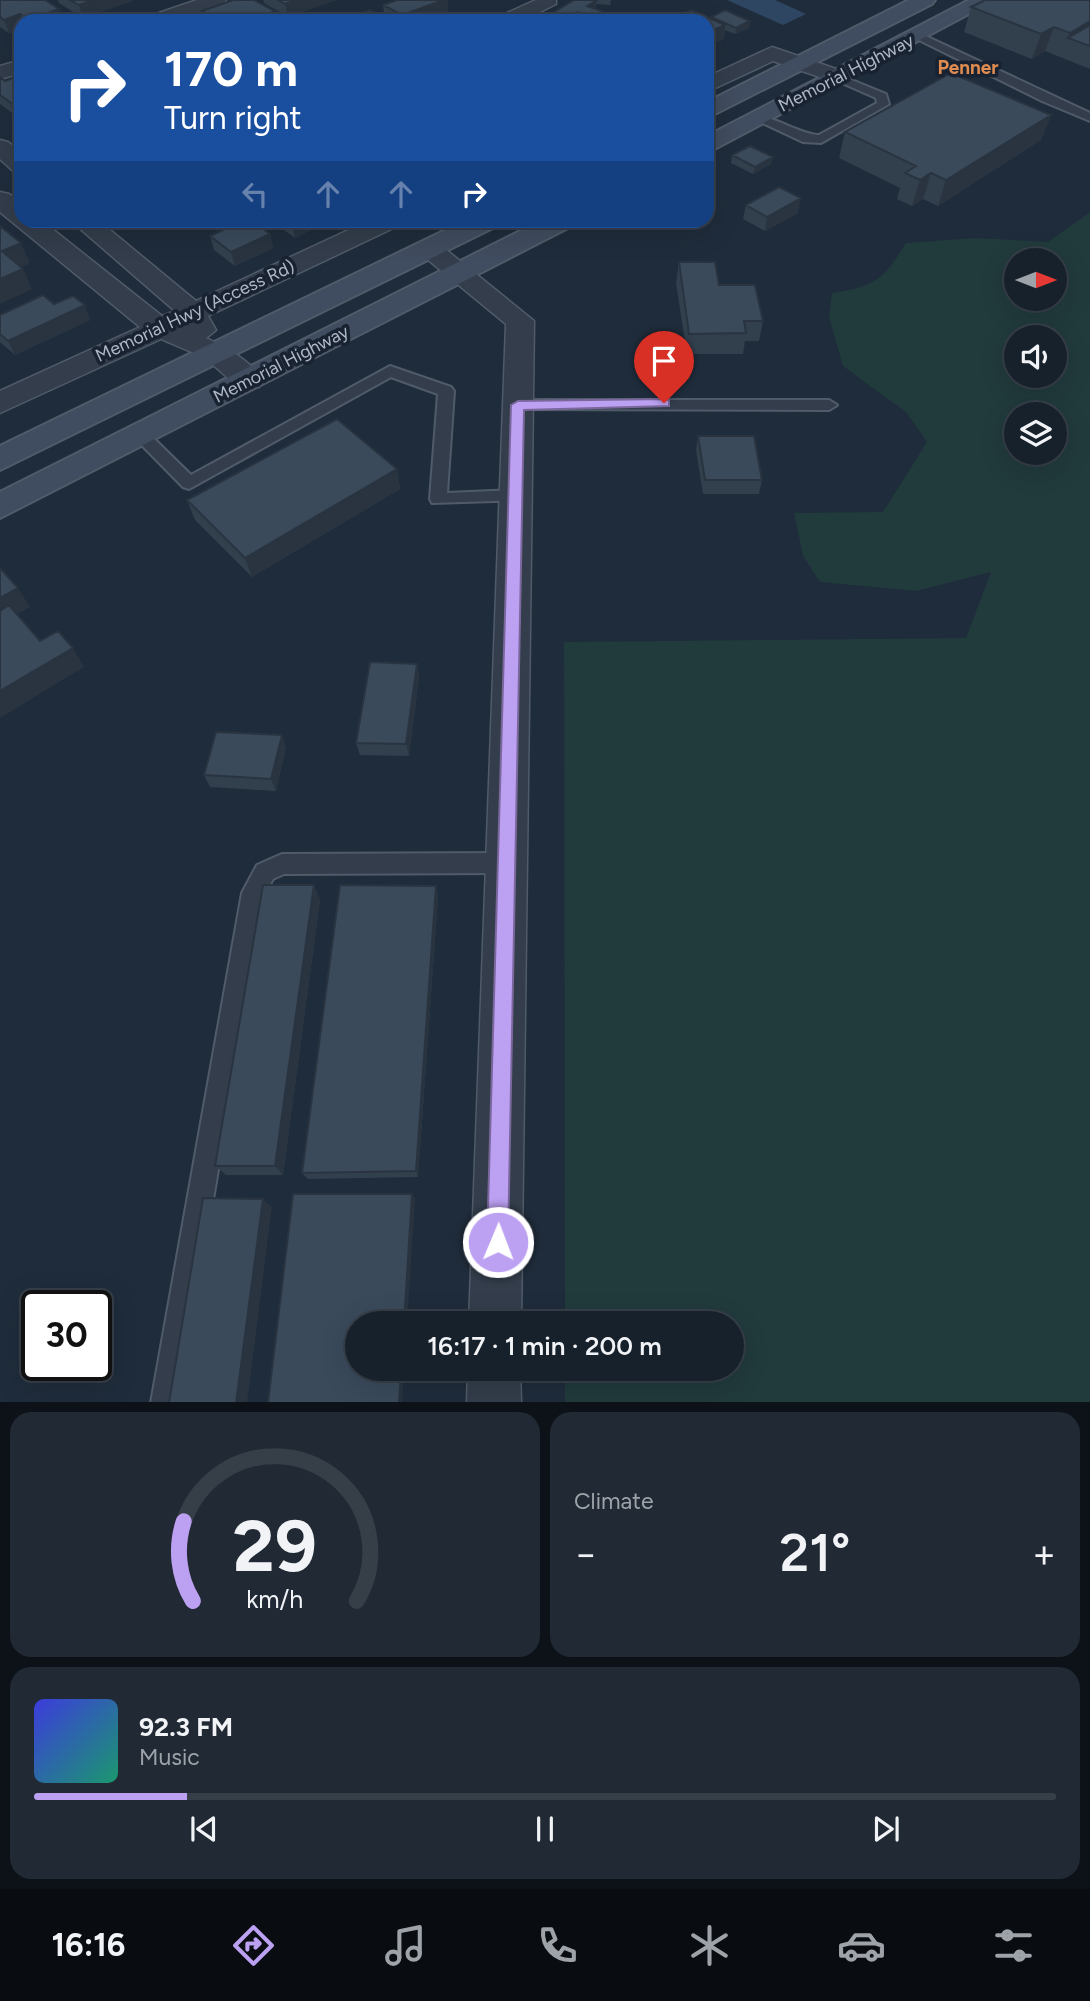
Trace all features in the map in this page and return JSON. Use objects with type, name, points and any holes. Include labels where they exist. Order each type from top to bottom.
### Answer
[{"type":"main road","name":"Memorial Highway","points":[[714,107],[926,0]]},
{"type":"main road","name":"Memorial Highway","points":[[714,142],[985,0]]},
{"type":"main road","name":"Memorial Highway","points":[[0,459],[472,228]]},
{"type":"main road","name":"Memorial Highway","points":[[0,506],[547,228]]},
{"type":"street","points":[[175,14],[216,0]]},
{"type":"street","points":[[522,14],[546,4],[546,0]]},
{"type":"street","points":[[714,82],[772,53],[802,62],[836,77]]},
{"type":"street","points":[[0,147],[14,160]]},
{"type":"street","points":[[0,199],[14,212]]},
{"type":"street","points":[[33,228],[158,327],[214,352],[249,380]]},
{"type":"street","points":[[92,228],[192,311],[214,352]]},
{"type":"street","name":"Memorial Hwy (Access Rd)","points":[[0,403],[374,228]]},
{"type":"street","points":[[430,249],[520,320],[495,1311]]},
{"type":"street","points":[[494,1381],[494,1402]]},
{"type":"lane","points":[[917,35],[970,57],[1054,104],[1090,117]]},
{"type":"lane","points":[[758,118],[807,139],[821,139],[883,104],[882,96],[836,77]]},
{"type":"lane","points":[[139,434],[189,483],[390,371],[446,391],[438,499],[516,496]]},
{"type":"lane","points":[[518,405],[829,405]]},
{"type":"lane","points":[[165,1402],[253,893],[265,872],[282,864],[507,863]]},
{"type":"green space","points":[[1090,212],[1090,1402],[565,1402],[565,1381],[744,1381],[744,1311],[565,1311],[564,642],[966,638],[991,572],[916,591],[820,582],[803,556],[794,513],[883,512],[927,442],[907,413],[843,366],[829,317],[832,293],[859,288],[876,280],[884,274],[906,243],[975,238],[1048,242]]},
{"type":"water","points":[[727,0],[775,0],[806,14],[783,25]]},
{"type":"building","points":[[0,0],[45,0],[59,9],[45,14],[14,14],[4,20],[0,17]]},
{"type":"building","points":[[70,0],[93,0],[79,5]]},
{"type":"building","points":[[233,0],[254,0],[275,11],[267,14],[207,14],[202,11]]},
{"type":"building","points":[[278,0],[297,0],[285,4]]},
{"type":"building","points":[[397,0],[444,0],[405,14],[383,5]]},
{"type":"building","points":[[574,0],[596,1],[587,6],[602,11],[598,14],[554,12]]},
{"type":"building","points":[[985,0],[1090,0],[1090,21],[1070,33],[1054,27],[1041,34],[971,7]]},
{"type":"building","points":[[370,10],[378,14],[358,14]]},
{"type":"building","points":[[691,10],[700,14],[682,14]]},
{"type":"building","points":[[725,10],[750,21],[736,28],[714,18],[714,16]]},
{"type":"building","points":[[714,20],[725,25],[714,30]]},
{"type":"building","points":[[1090,25],[1090,46],[1068,38]]},
{"type":"building","points":[[951,73],[1051,115],[946,180],[931,173],[920,180],[905,173],[916,166],[845,132]]},
{"type":"building","points":[[0,77],[5,81],[14,78],[14,105],[0,95]]},
{"type":"building","points":[[750,146],[773,157],[755,167],[732,155]]},
{"type":"building","points":[[779,187],[801,198],[767,217],[746,205]]},
{"type":"building","points":[[0,226],[21,243],[2,251],[23,269],[0,279]]},
{"type":"building","points":[[227,228],[262,228],[270,234],[231,252],[210,236]]},
{"type":"building","points":[[679,262],[715,262],[719,285],[755,285],[763,321],[744,321],[746,333],[689,334]]},
{"type":"building","points":[[43,295],[54,304],[73,296],[85,305],[8,341],[0,334],[0,315]]},
{"type":"building","points":[[337,419],[397,469],[245,558],[187,500]]},
{"type":"building","points":[[698,436],[754,436],[762,480],[705,480]]},
{"type":"building","points":[[0,568],[18,588],[0,598]]},
{"type":"building","points":[[9,605],[40,641],[58,631],[73,648],[0,691],[0,611]]},
{"type":"building","points":[[370,662],[417,664],[406,744],[356,743]]},
{"type":"building","points":[[216,732],[282,735],[271,779],[204,775]]},
{"type":"building","points":[[263,885],[314,885],[275,1166],[215,1166]]},
{"type":"building","points":[[340,885],[436,886],[416,1171],[302,1173]]},
{"type":"building","points":[[293,1194],[412,1194],[405,1311],[345,1311],[345,1381],[400,1381],[399,1402],[268,1402]]},
{"type":"building","points":[[203,1198],[263,1199],[236,1402],[169,1402]]},
{"type":"district","name":"Penner","points":[[968,67]]},
{"type":"route","points":[[498,1242],[518,405],[664,403]]}]
